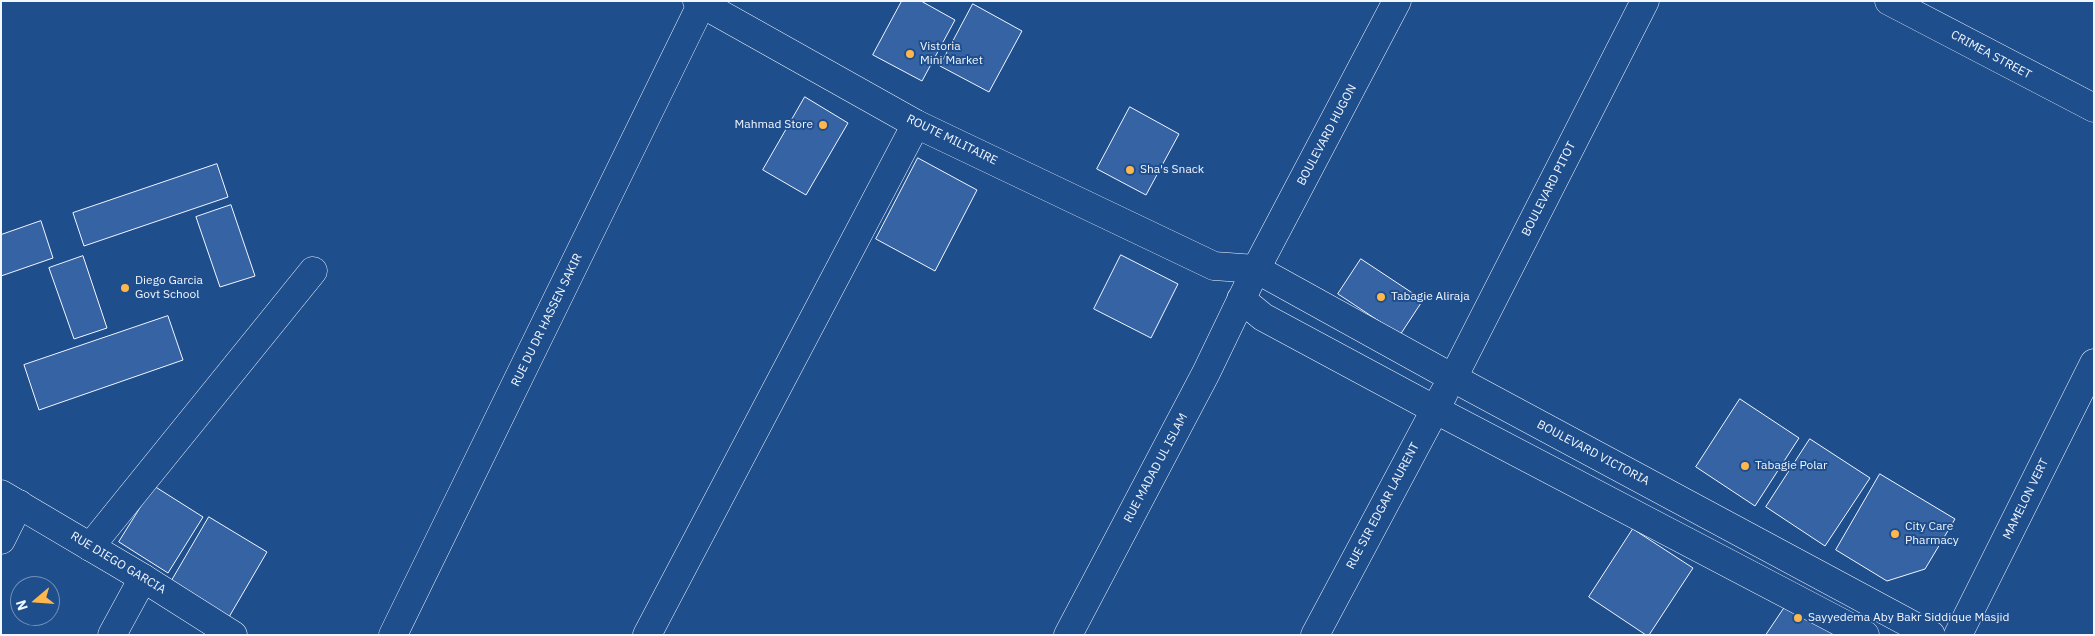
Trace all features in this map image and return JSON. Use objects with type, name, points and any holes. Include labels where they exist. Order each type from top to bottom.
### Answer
[{"type":"street","name":"BOULEVARD HUGON","points":[[1240,299],[1397,1]]},
{"type":"street","name":"BOULEVARD PITOT","points":[[1452,378],[1645,1]]},
{"type":"street","name":"CRIMEA STREET","points":[[1888,1],[2094,108]]},
{"type":"street","name":"ROUTE MILITAIRE","points":[[699,3],[916,124],[1214,266],[1256,269]]},
{"type":"street","name":"RUE DU DR HASSEN SAKIR","points":[[394,635],[699,3]]},
{"type":"street","points":[[647,635],[916,124]]},
{"type":"street","name":"ROUTE MILITAIRE","points":[[1214,266],[1240,299]]},
{"type":"street","name":"BOULEVARD VICTORIA","points":[[1256,269],[1452,378],[1931,635]]},
{"type":"street","points":[[90,547],[312,272]]},
{"type":"street","points":[[1240,299],[1263,317],[1434,410],[1865,635]]},
{"type":"street","name":"RUE MADAD UL ISLAM","points":[[1068,635],[1206,373],[1240,299]]},
{"type":"street","name":"MAMELON VERT","points":[[1958,635],[2094,363]]},
{"type":"street","name":"RUE SIR EDGAR LAURENT","points":[[1315,635],[1452,378]]},
{"type":"street","points":[[1,540],[10,499]]},
{"type":"street","name":"RUE DIEGO GARCIA","points":[[10,499],[143,578],[233,635]]},
{"type":"street","points":[[112,635],[143,578]]},
{"type":"building","points":[[902,1],[921,1],[955,20],[922,81],[873,55]]},
{"type":"building","points":[[973,4],[1022,31],[989,92],[940,66]]},
{"type":"building","points":[[805,97],[848,123],[806,195],[763,170]]},
{"type":"building","points":[[1130,107],[1179,134],[1146,195],[1097,169]]},
{"type":"building","points":[[918,158],[977,190],[935,271],[876,239]]},
{"type":"building","points":[[217,164],[228,197],[84,246],[73,213]]},
{"type":"building","points":[[231,205],[255,276],[220,287],[196,217]]},
{"type":"building","points":[[41,221],[53,258],[1,276],[1,235]]},
{"type":"building","points":[[1121,255],[1178,284],[1151,338],[1094,309]]},
{"type":"building","points":[[83,256],[107,328],[74,339],[49,268]]},
{"type":"building","name":"Tabagie Aliraja","points":[[1361,259],[1423,300],[1400,335],[1338,294]]},
{"type":"building","points":[[168,316],[183,360],[39,410],[24,365]]},
{"type":"building","points":[[1740,399],[1799,438],[1755,506],[1696,467]]},
{"type":"building","points":[[1810,439],[1870,478],[1825,546],[1766,507]]},
{"type":"building","name":"City Care Pharmacy","points":[[1880,474],[1955,519],[1925,569],[1887,581],[1836,550]]},
{"type":"building","points":[[154,486],[203,517],[168,573],[119,542]]},
{"type":"building","points":[[209,517],[267,552],[229,617],[171,582]]},
{"type":"building","points":[[1633,529],[1693,568],[1649,635],[1646,635],[1589,597]]},
{"type":"building","name":"Sayyedema Aby Bakr Siddique Masjid","points":[[1789,601],[1848,635],[1766,635]]},
{"type":"place","name":"Vistoria Mini Market","points":[[910,54]]},
{"type":"place","name":"Mahmad Store","points":[[823,125]]},
{"type":"place","name":"Sha's Snack","points":[[1130,170]]},
{"type":"place","name":"Diego Garcia Govt School","points":[[125,288]]},
{"type":"place","name":"Tabagie Aliraja","points":[[1381,297]]},
{"type":"place","name":"Tabagie Polar","points":[[1745,466]]},
{"type":"place","name":"City Care Pharmacy","points":[[1895,534]]},
{"type":"place","name":"Sayyedema Aby Bakr Siddique Masjid","points":[[1798,618]]}]
